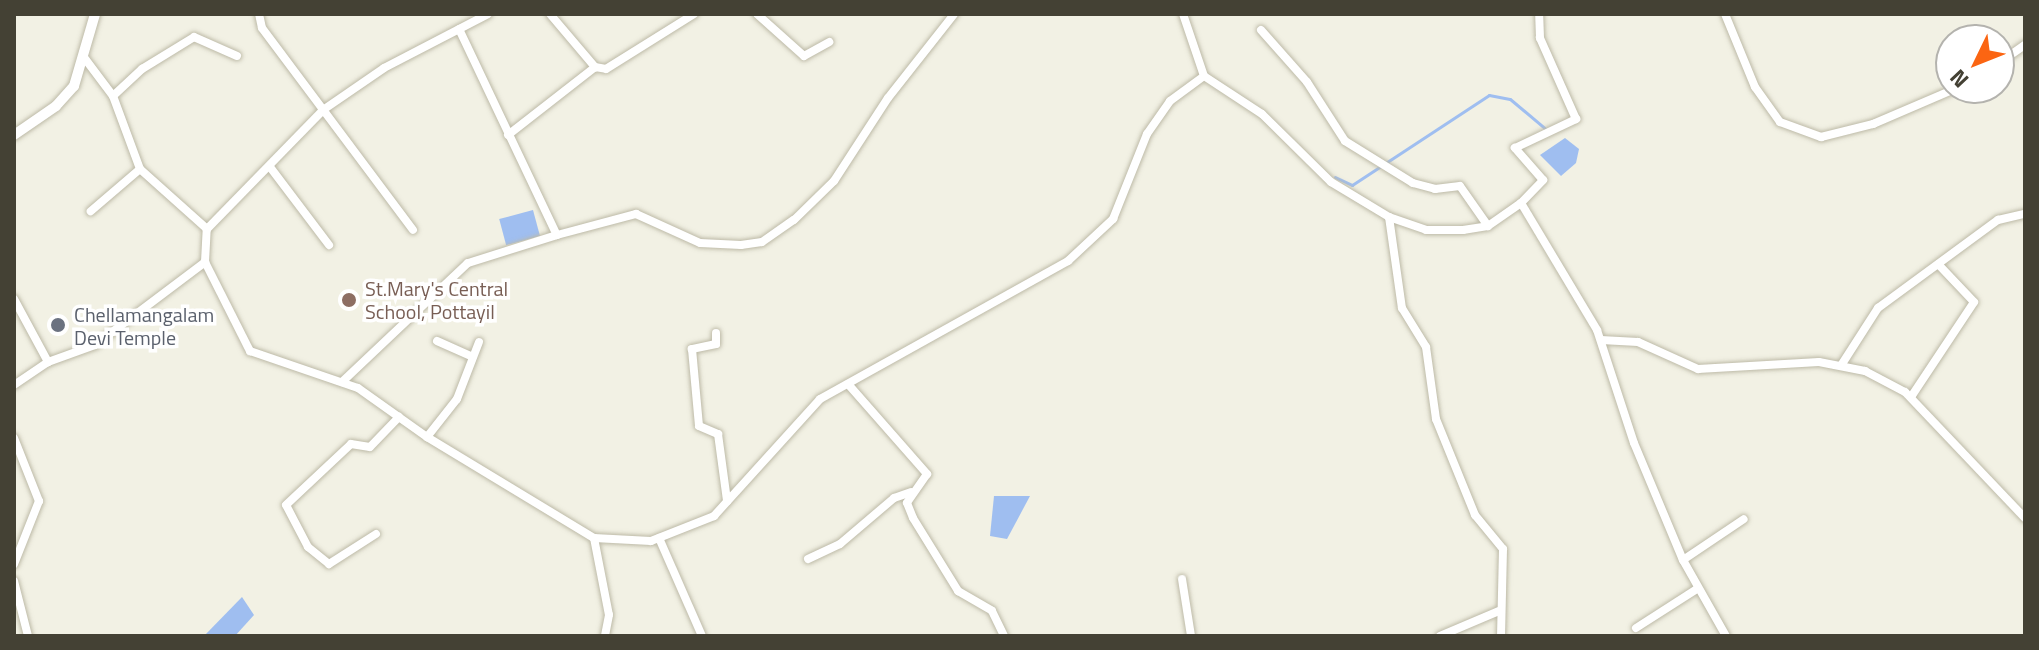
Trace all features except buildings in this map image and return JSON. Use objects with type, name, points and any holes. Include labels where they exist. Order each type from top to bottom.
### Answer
[{"type":"street","points":[[14,135],[56,106],[74,86],[95,14]]},
{"type":"street","points":[[259,14],[262,28],[413,230]]},
{"type":"street","points":[[488,14],[384,68],[323,110],[207,229],[205,262],[250,351],[342,382],[594,538],[659,538],[714,516],[820,399],[1068,261],[1113,219],[1147,134],[1170,101],[1204,76]]},
{"type":"street","points":[[550,14],[595,67],[606,69],[694,14]]},
{"type":"street","points":[[757,14],[804,56],[829,42]]},
{"type":"street","points":[[342,382],[468,263],[636,214],[700,243],[762,242],[794,220],[834,181],[888,98],[954,14]]},
{"type":"street","points":[[1183,14],[1204,76],[1262,114],[1331,182],[1389,217],[1426,230],[1488,226],[1521,203],[1543,180],[1515,148],[1576,119],[1540,38],[1539,14]]},
{"type":"street","points":[[1725,14],[1755,87],[1780,122],[1821,137],[1935,101]]},
{"type":"street","points":[[459,29],[557,235]]},
{"type":"street","points":[[1261,30],[1307,82],[1345,141],[1386,168],[1435,189],[1460,186],[1488,226]]},
{"type":"street","points":[[113,96],[142,69],[194,37],[237,56]]},
{"type":"street","points":[[83,56],[113,96],[140,169],[207,229]]},
{"type":"street","points":[[508,135],[595,67]]},
{"type":"street","points":[[270,167],[329,245]]},
{"type":"street","points":[[91,211],[140,169]]},
{"type":"street","points":[[1521,203],[1601,340],[1634,443],[1683,560],[1726,636]]},
{"type":"street","points":[[1842,364],[1878,308],[1998,220],[2025,214]]},
{"type":"street","points":[[1389,217],[1402,308],[1426,347],[1436,419],[1475,515],[1503,549],[1505,592],[1499,611],[1501,636]]},
{"type":"street","points":[[14,385],[48,362],[95,345],[205,262]]},
{"type":"street","points":[[1911,397],[1974,302],[1938,264]]},
{"type":"street","points":[[14,299],[48,362]]},
{"type":"street","points":[[716,333],[716,344],[692,349],[699,426],[718,434],[727,501]]},
{"type":"street","points":[[1601,340],[1638,342],[1698,369],[1842,364],[1911,397],[2025,518]]},
{"type":"street","points":[[437,341],[473,357]]},
{"type":"street","points":[[427,437],[457,399],[479,342]]},
{"type":"street","points":[[848,384],[927,474],[911,492],[907,503],[913,518],[958,591],[992,611],[1004,636]]},
{"type":"street","points":[[376,534],[329,564],[308,547],[286,505],[351,444],[370,447],[399,417]]},
{"type":"street","points":[[14,438],[39,501],[14,564]]},
{"type":"street","points":[[808,559],[840,544],[894,498],[911,492]]},
{"type":"street","points":[[1683,560],[1744,519]]},
{"type":"street","points":[[594,538],[609,615],[605,636]]},
{"type":"street","points":[[659,538],[702,636]]},
{"type":"street","points":[[1182,579],[1191,636]]},
{"type":"street","points":[[14,581],[28,636]]},
{"type":"street","points":[[1636,628],[1697,589]]},
{"type":"street","points":[[1440,636],[1499,611]]},
{"type":"water","points":[[1565,138],[1579,149],[1576,163],[1561,176],[1540,155]]},
{"type":"water","points":[[533,210],[540,236],[506,245],[499,219]]},
{"type":"water","points":[[994,496],[1030,496],[1007,539],[990,536]]},
{"type":"water","points":[[242,597],[254,615],[235,636],[204,636]]},
{"type":"waterway","points":[[1335,177],[1352,185],[1489,95],[1510,99],[1547,130]]},
{"type":"place","name":"St.Mary's Central School, Pottayil","points":[[349,300]]},
{"type":"place","name":"Chellamangalam Devi Temple","points":[[58,325]]}]
